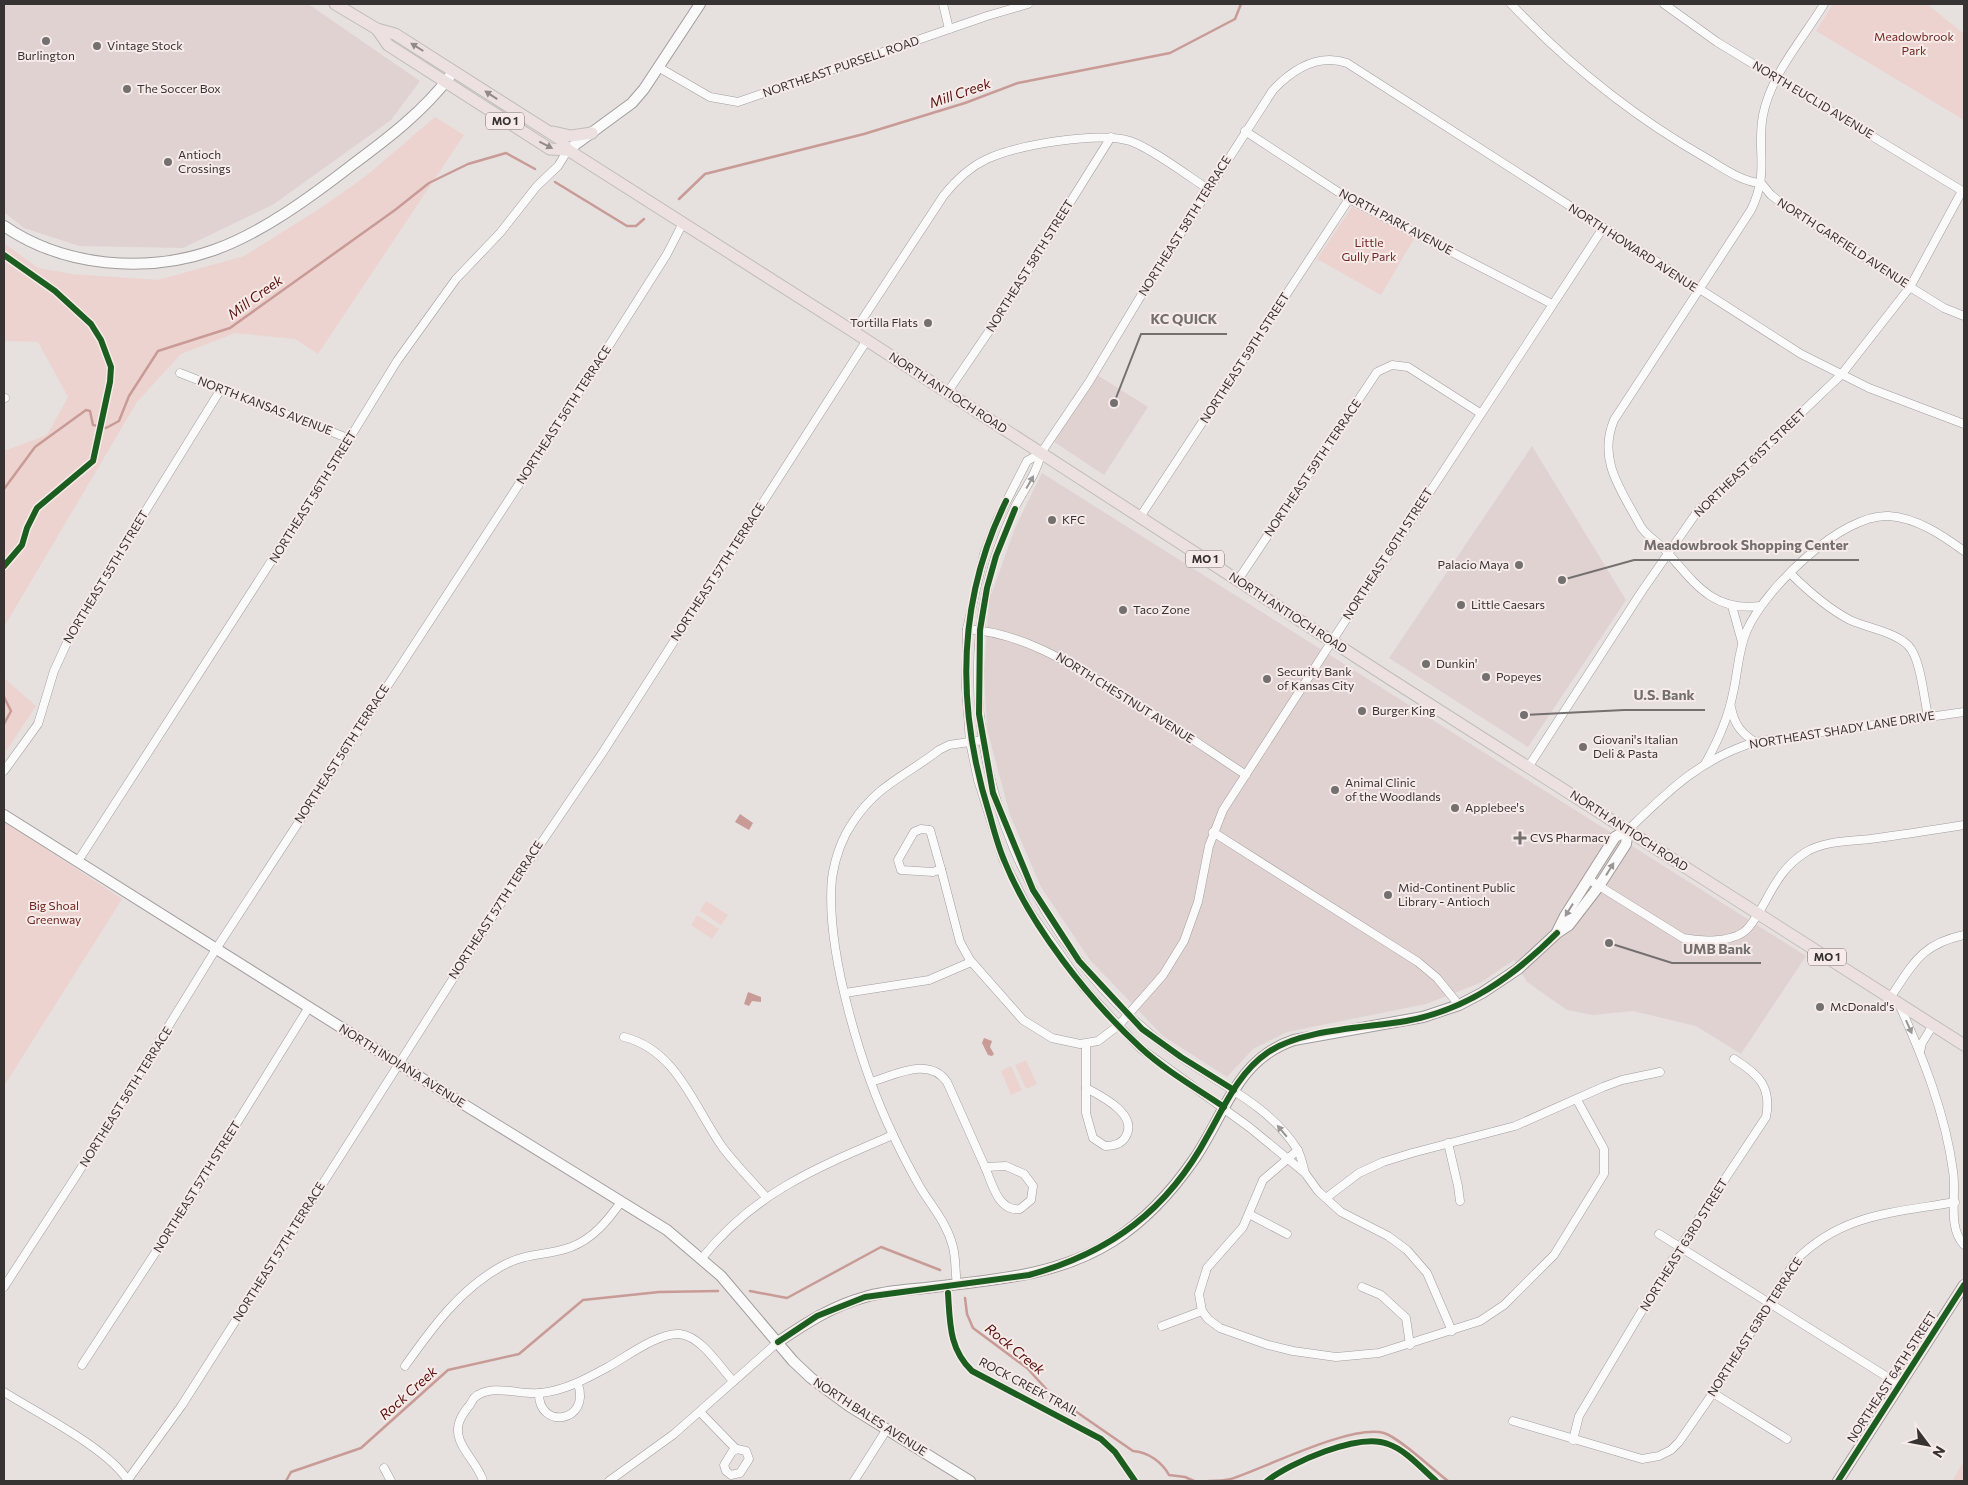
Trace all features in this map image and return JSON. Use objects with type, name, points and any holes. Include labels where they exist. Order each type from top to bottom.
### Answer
[{"type":"main road","name":"NORTH ANTIOCH ROAD","points":[[335,4],[377,29],[395,34],[454,70],[560,139],[568,150],[1933,1025]]},
{"type":"main road","name":"NORTH ANTIOCH ROAD","points":[[377,29],[388,45],[445,83],[550,149],[568,150]]},
{"type":"main road","points":[[547,130],[571,136],[592,133]]},
{"type":"main road","name":"MO 1","points":[[1933,1025],[1964,1044]]},
{"type":"street","points":[[568,150],[632,103],[700,4]]},
{"type":"street","points":[[943,4],[949,29]]},
{"type":"street","name":"NORTHEAST PURSELL ROAD","points":[[658,67],[710,97],[738,102],[949,29],[1028,4]]},
{"type":"street","name":"NORTH GARFIELD AVENUE","points":[[1511,4],[1578,67],[1647,121],[1720,167],[1750,182],[1761,183],[1771,195],[1783,204],[1910,287],[1944,308],[1964,316]]},
{"type":"street","name":"NORTH EUCLID AVENUE","points":[[1664,4],[1717,42],[1777,76],[1963,192]]},
{"type":"street","points":[[1760,606],[1744,608],[1720,602],[1691,581],[1668,554],[1647,535],[1609,465],[1608,438],[1614,420],[1751,210],[1761,183],[1762,117],[1777,76],[1824,4]]},
{"type":"street","name":"NORTH HOWARD AVENUE","points":[[1312,63],[1332,60],[1356,68],[1801,354],[1841,375],[1964,424]]},
{"type":"street","name":"NORTHEAST 58TH TERRACE","points":[[1041,453],[1089,382],[1245,131],[1279,84],[1303,66],[1312,63]]},
{"type":"street","points":[[4,226],[46,248],[98,261],[130,264],[161,262],[216,250],[286,211],[344,171],[437,94],[454,70]]},
{"type":"street","name":"NORTH PARK AVENUE","points":[[1245,131],[1349,199],[1552,304]]},
{"type":"street","points":[[854,332],[944,195],[968,171],[988,159],[1046,143],[1110,137],[1140,146],[1208,189]]},
{"type":"street","name":"NORTHEAST 58TH STREET","points":[[947,393],[996,321],[1110,137]]},
{"type":"street","name":"NORTHEAST 56TH STREET","points":[[78,861],[350,439],[397,362],[456,279],[500,232],[537,186],[558,166],[568,150]]},
{"type":"street","name":"NORTHEAST 61ST STREET","points":[[1529,766],[1668,554],[1708,499],[1841,375],[1910,287],[1963,192]]},
{"type":"street","name":"NORTHEAST 59TH STREET","points":[[1140,517],[1349,199]]},
{"type":"street","name":"NORTHEAST 56TH TERRACE","points":[[4,1287],[78,1173],[216,949],[525,477],[662,262],[683,223]]},
{"type":"street","name":"NORTHEAST 60TH STREET","points":[[1124,1019],[1162,975],[1184,941],[1198,902],[1213,832],[1223,810],[1332,640],[1603,228]]},
{"type":"street","name":"NORTHEAST 57TH TERRACE","points":[[128,1481],[182,1405],[541,841],[603,752],[867,340]]},
{"type":"street","name":"NORTHEAST 59TH TERRACE","points":[[1238,580],[1377,372],[1394,365],[1412,369],[1480,414]]},
{"type":"street","name":"NORTH KANSAS AVENUE","points":[[180,373],[350,439]]},
{"type":"street","name":"NORTHEAST 55TH STREET","points":[[4,771],[38,724],[54,671],[75,625],[221,389]]},
{"type":"street","points":[[1041,453],[1027,461],[996,520],[984,554],[967,629],[966,687],[970,742],[978,780],[1004,860],[1028,910],[1084,988],[1124,1019],[1142,1029],[1181,1058],[1234,1090],[1270,1117],[1298,1150],[1305,1173]]},
{"type":"street","points":[[1041,453],[1038,467],[1015,507],[996,556],[987,588],[980,630],[979,714],[993,793],[1033,890],[1079,961],[1159,1063],[1224,1107],[1286,1160],[1305,1173],[1326,1198],[1347,1216],[1398,1242],[1416,1258],[1428,1273],[1452,1331]]},
{"type":"street","points":[[1705,764],[1718,741],[1730,705],[1742,642],[1760,606],[1790,573],[1814,552],[1857,522],[1876,516],[1898,517],[1921,524],[1964,551]]},
{"type":"street","points":[[1790,573],[1820,601],[1838,613],[1906,643],[1914,656],[1928,716]]},
{"type":"street","points":[[1732,606],[1742,642]]},
{"type":"street","name":"NORTH CHESTNUT AVENUE","points":[[967,629],[980,630],[1035,645],[1069,661],[1128,697],[1246,775]]},
{"type":"street","points":[[1730,705],[1733,720],[1738,728],[1755,742]]},
{"type":"street","name":"NORTHEAST SHADY LANE DRIVE","points":[[1628,830],[1667,793],[1705,764],[1729,750],[1755,742],[1964,712]]},
{"type":"street","points":[[957,1284],[953,1247],[940,1216],[921,1188],[893,1135],[871,1082],[845,992],[836,949],[832,903],[833,873],[845,835],[866,805],[890,781],[939,750],[983,740]]},
{"type":"street","name":"NORTH INDIANA AVENUE","points":[[4,815],[398,1064],[667,1230],[702,1258],[744,1301],[778,1342]]},
{"type":"street","points":[[1588,880],[1674,934],[1694,941],[1736,935],[1748,927],[1786,868],[1808,850],[1837,843],[1964,825]]},
{"type":"street","points":[[941,868],[934,872],[901,870],[898,860],[914,832],[921,829],[930,830],[941,868],[960,942],[971,962],[1007,1004],[1032,1027],[1052,1038],[1086,1044],[1098,1041],[1124,1019]]},
{"type":"street","points":[[1557,933],[1565,916],[1615,837],[1628,830]]},
{"type":"street","points":[[609,1481],[648,1455],[700,1412],[778,1342],[817,1316],[844,1304],[879,1294],[1005,1279],[1053,1268],[1094,1252],[1130,1230],[1152,1210],[1182,1176],[1244,1074],[1254,1062],[1285,1043],[1372,1024],[1423,1017],[1459,1005],[1497,984],[1569,925],[1599,886],[1626,844],[1628,830]]},
{"type":"street","points":[[1213,832],[1418,962],[1437,978],[1459,1005]]},
{"type":"street","points":[[1964,934],[1935,944],[1917,957],[1894,1000],[1920,1052],[1937,1098],[1947,1134],[1954,1175],[1954,1229],[1964,1245]]},
{"type":"street","points":[[845,992],[929,980],[971,962]]},
{"type":"street","name":"NORTHEAST 57TH STREET","points":[[82,1365],[176,1221],[309,1007]]},
{"type":"street","points":[[1920,1052],[1922,1043],[1933,1025]]},
{"type":"street","points":[[624,1037],[645,1044],[661,1056],[673,1069],[685,1084],[724,1149],[766,1197]]},
{"type":"street","points":[[1086,1044],[1086,1088],[1086,1113],[1093,1138],[1105,1146],[1119,1143],[1126,1136],[1128,1127],[1120,1110],[1109,1100],[1086,1088]]},
{"type":"street","name":"NORTHEAST 63RD STREET","points":[[1573,1440],[1579,1416],[1680,1247],[1766,1117],[1767,1101],[1761,1080],[1753,1071],[1734,1060]]},
{"type":"street","points":[[871,1082],[922,1067],[932,1069],[940,1074],[947,1082],[985,1167],[1000,1200],[1006,1207],[1020,1209],[1028,1204],[1033,1196],[1033,1186],[1024,1174],[1006,1166],[985,1167]]},
{"type":"street","points":[[1326,1198],[1359,1173],[1412,1153],[1515,1126],[1622,1080],[1660,1072]]},
{"type":"street","points":[[1298,1150],[1263,1180],[1243,1227],[1207,1268],[1199,1294],[1202,1311],[1216,1325],[1235,1334],[1268,1345],[1315,1355],[1357,1356],[1410,1345],[1480,1321],[1504,1305],[1554,1255],[1604,1174],[1604,1149],[1577,1100]]},
{"type":"street","points":[[702,1258],[739,1218],[766,1197],[817,1167],[893,1135]]},
{"type":"street","points":[[1448,1144],[1460,1201]]},
{"type":"street","points":[[404,1366],[439,1317],[492,1272],[528,1255],[560,1250],[580,1243],[601,1227],[621,1202]]},
{"type":"street","name":"NORTHEAST 63RD TERRACE","points":[[1573,1440],[1642,1459],[1659,1456],[1675,1446],[1713,1393],[1796,1260],[1831,1232],[1859,1220],[1955,1202]]},
{"type":"street","points":[[1249,1214],[1287,1234]]},
{"type":"street","points":[[1659,1234],[1900,1384]]},
{"type":"street","name":"NORTHEAST 64TH STREET","points":[[1838,1481],[1964,1285]]},
{"type":"street","points":[[1362,1288],[1380,1295],[1406,1318],[1410,1345]]},
{"type":"street","points":[[1162,1326],[1202,1311]]},
{"type":"street","points":[[482,1481],[477,1466],[460,1442],[458,1433],[461,1416],[474,1398],[485,1392],[539,1394],[578,1384],[660,1337],[675,1334],[684,1335],[697,1342],[734,1381]]},
{"type":"street","name":"NORTH BALES AVENUE","points":[[778,1342],[794,1361],[823,1388],[970,1481]]},
{"type":"street","points":[[539,1394],[540,1403],[545,1412],[554,1417],[564,1417],[576,1410],[580,1402],[581,1392],[578,1384]]},
{"type":"street","points":[[4,1392],[101,1453],[117,1466],[128,1481]]},
{"type":"street","points":[[1713,1393],[1787,1439]]},
{"type":"street","points":[[700,1412],[736,1449]]},
{"type":"street","points":[[1513,1421],[1573,1440]]},
{"type":"street","points":[[854,1481],[886,1429]]},
{"type":"street","points":[[384,1468],[391,1481]]},
{"type":"shaded area","name":"Antioch Crossings","points":[[4,4],[308,4],[420,81],[391,120],[274,204],[183,248],[79,246],[24,228],[4,212]]},
{"type":"shaded area","points":[[1097,375],[1148,407],[1104,475],[1053,441]]},
{"type":"shaded area","points":[[1532,446],[1626,600],[1528,747],[1389,658]]},
{"type":"shaded area","points":[[1042,473],[1806,956],[1741,1054],[1696,1026],[1633,1011],[1593,1015],[1567,1010],[1527,982],[1514,960],[1480,983],[1426,1004],[1287,1032],[1253,1049],[1227,1077],[1163,1036],[1090,960],[1041,887],[1010,815],[987,729],[984,671],[989,601],[1015,528]]},
{"type":"shaded area","points":[[740,814],[753,823],[749,830],[735,822]]},
{"type":"shaded area","points":[[748,992],[761,997],[761,1002],[752,1001],[749,1006],[744,1004]]},
{"type":"shaded area","points":[[984,1038],[992,1041],[990,1047],[994,1054],[992,1056],[988,1055],[982,1043]]},
{"type":"green space","name":"Meadowbrook Park","points":[[1833,4],[1927,4],[1964,34],[1964,120],[1816,31]]},
{"type":"green space","points":[[435,117],[464,135],[318,354],[295,339],[235,333],[181,354],[137,402],[4,627],[4,451],[47,435],[68,397],[38,342],[4,341],[4,243],[38,268],[72,274],[158,280],[244,256],[319,209],[366,176]]},
{"type":"green space","name":"Little Gully Park","points":[[1352,207],[1415,237],[1381,295],[1317,259]]},
{"type":"green space","points":[[4,678],[36,706],[4,754]]},
{"type":"green space","name":"Big Shoal Greenway","points":[[4,821],[122,899],[4,1086]]},
{"type":"green space","points":[[706,901],[728,915],[721,925],[700,911]]},
{"type":"green space","points":[[697,915],[719,929],[712,939],[691,925]]},
{"type":"green space","points":[[1026,1060],[1037,1084],[1026,1089],[1015,1065]]},
{"type":"green space","points":[[1011,1066],[1022,1090],[1011,1095],[1001,1071]]},
{"type":"green space","points":[[1964,1461],[1964,1481],[1952,1481]]},
{"type":"waterway","name":"Mill Creek","points":[[679,199],[705,174],[864,134],[965,103],[1018,83],[1170,53],[1235,19],[1241,4]]},
{"type":"waterway","name":"Mill Creek","points":[[4,489],[35,447],[86,410],[90,411],[93,425],[106,428],[119,421],[129,396],[158,351],[230,328],[395,210],[429,183],[468,164],[506,153],[535,169]]},
{"type":"waterway","name":"Mill Creek","points":[[555,182],[627,226],[636,226],[644,219]]},
{"type":"waterway","name":"Mill Creek","points":[[4,697],[11,711],[4,724]]},
{"type":"waterway","name":"Rock Creek","points":[[750,1291],[787,1298],[881,1247],[940,1270]]},
{"type":"waterway","name":"Rock Creek","points":[[286,1481],[291,1472],[361,1448],[448,1370],[519,1354],[583,1300],[659,1292],[718,1291]]},
{"type":"waterway","name":"Rock Creek","points":[[965,1298],[967,1314],[973,1328],[1027,1368],[1049,1392],[1133,1451],[1144,1453],[1154,1458],[1169,1475],[1185,1477],[1194,1481]]},
{"type":"waterway","name":"Rock Creek","points":[[1209,1481],[1231,1479],[1330,1441],[1369,1432],[1384,1433],[1391,1436],[1448,1481]]},
{"type":"cycle path","points":[[4,255],[55,291],[91,324],[101,340],[111,367],[110,382],[93,461],[37,508],[27,528],[22,545],[4,566]]},
{"type":"cycle path","points":[[1006,501],[990,539],[978,578],[970,617],[966,657],[971,736],[979,776],[1000,849],[1015,885],[1029,910],[1063,960],[1101,1008],[1141,1048],[1171,1072],[1224,1107]]},
{"type":"cycle path","points":[[1015,509],[996,556],[987,588],[980,630],[979,714],[993,793],[1033,890],[1079,961],[1142,1029],[1181,1057],[1234,1090]]},
{"type":"cycle path","points":[[778,1342],[817,1316],[865,1297],[1029,1275],[1058,1266],[1111,1241],[1134,1225],[1175,1185],[1192,1162],[1240,1080],[1267,1053],[1281,1045],[1315,1034],[1406,1021],[1449,1009],[1469,1000],[1506,977],[1541,949],[1557,933]]},
{"type":"cycle path","points":[[1838,1481],[1964,1285]]},
{"type":"cycle path","name":"ROCK CREEK TRAIL","points":[[948,1293],[952,1335],[964,1363],[972,1371],[1101,1439],[1115,1452],[1135,1481]]},
{"type":"cycle path","points":[[1267,1481],[1292,1466],[1325,1451],[1360,1442],[1375,1441],[1395,1447],[1436,1481]]},
{"type":"place","name":"Burlington","points":[[46,41]]},
{"type":"place","name":"Vintage Stock","points":[[97,46]]},
{"type":"place","name":"The Soccer Box","points":[[127,89]]},
{"type":"place","name":"Antioch Crossings","points":[[168,162]]},
{"type":"place","name":"Tortilla Flats","points":[[928,323]]},
{"type":"place","name":"KC QUICK","points":[[1114,403]]},
{"type":"place","name":"KFC","points":[[1052,520]]},
{"type":"place","name":"Palacio Maya","points":[[1519,565]]},
{"type":"place","name":"Meadowbrook Shopping Center","points":[[1562,580]]},
{"type":"place","name":"Little Caesars","points":[[1461,605]]},
{"type":"place","name":"Taco Zone","points":[[1123,610]]},
{"type":"place","name":"Dunkin'","points":[[1426,664]]},
{"type":"place","name":"Popeyes","points":[[1486,677]]},
{"type":"place","name":"Security Bank of Kansas City","points":[[1267,679]]},
{"type":"place","name":"Burger King","points":[[1362,711]]},
{"type":"place","name":"U.S. Bank","points":[[1524,715]]},
{"type":"place","name":"Giovani's Italian Deli & Pasta","points":[[1583,747]]},
{"type":"place","name":"Animal Clinic of the Woodlands","points":[[1335,790]]},
{"type":"place","name":"Applebee's","points":[[1455,808]]},
{"type":"place","name":"CVS Pharmacy","points":[[1520,838]]},
{"type":"place","name":"Mid-Continent Public Library - Antioch","points":[[1388,895]]},
{"type":"place","name":"UMB Bank","points":[[1609,943]]},
{"type":"place","name":"McDonald's","points":[[1820,1007]]}]
